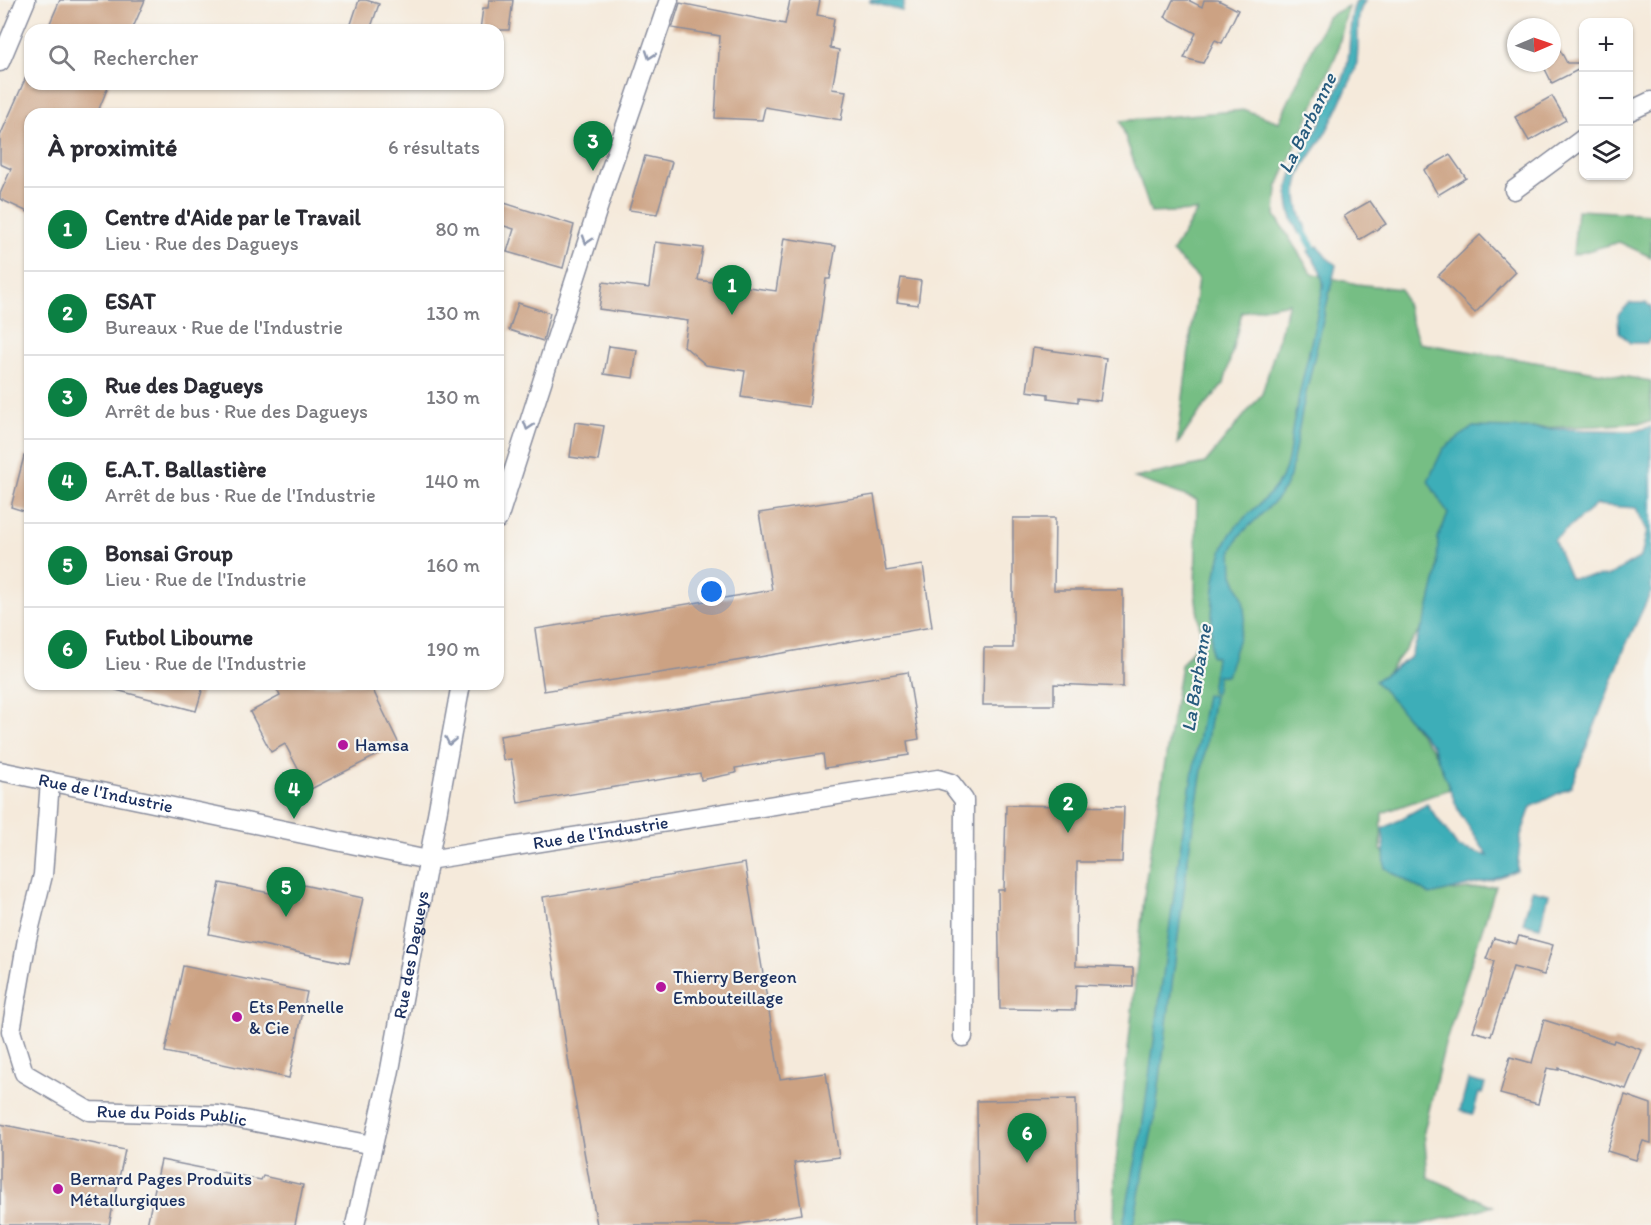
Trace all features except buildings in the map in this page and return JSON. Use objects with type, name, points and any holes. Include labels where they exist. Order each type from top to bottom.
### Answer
[{"type":"street","points":[[0,62],[26,0]]},
{"type":"street","points":[[504,500],[608,177],[669,0]]},
{"type":"street","points":[[1633,110],[1651,101]]},
{"type":"street","points":[[1514,190],[1579,142]]},
{"type":"street","name":"Rue des Dagueys","points":[[355,1225],[389,1075],[460,690]]},
{"type":"street","name":"Rue de l'Industrie","points":[[0,771],[428,860],[938,779],[951,783],[964,800],[963,1036]]},
{"type":"street","name":"Rue du Poids Public","points":[[50,781],[42,875],[27,939],[11,1031],[24,1073],[89,1111],[219,1115],[373,1145]]},
{"type":"green space","points":[[1348,6],[1337,53],[1277,188],[1275,215],[1311,273],[1357,284],[1401,289],[1419,343],[1651,381],[1651,422],[1509,429],[1455,587],[1380,682],[1459,786],[1382,813],[1381,850],[1420,877],[1453,891],[1496,886],[1445,1044],[1424,1131],[1428,1177],[1493,1206],[1418,1225],[1114,1225],[1115,1173],[1146,878],[1181,665],[1201,638],[1195,592],[1197,500],[1135,478],[1205,463],[1262,394],[1289,303],[1242,312],[1224,384],[1201,410],[1177,445],[1198,278],[1172,252],[1197,211],[1151,213],[1120,121],[1245,110],[1279,122],[1327,17]]},
{"type":"green space","points":[[1577,210],[1651,214],[1651,257],[1619,242],[1573,255]]},
{"type":"water","points":[[870,0],[905,0],[902,11],[870,2]]},
{"type":"water","points":[[1357,0],[1366,0],[1358,22],[1354,75],[1330,125],[1301,172],[1297,194],[1301,216],[1307,230],[1299,234],[1289,208],[1290,180],[1295,166],[1344,76],[1349,55],[1352,16]]},
{"type":"water","points":[[1318,246],[1336,265],[1303,406],[1290,476],[1274,502],[1240,535],[1232,550],[1233,574],[1243,599],[1245,618],[1227,676],[1218,675],[1215,693],[1211,692],[1216,657],[1211,655],[1212,606],[1217,571],[1227,540],[1241,521],[1276,487],[1287,464],[1323,287],[1321,273],[1308,251]]},
{"type":"water","points":[[1630,303],[1646,303],[1651,307],[1651,338],[1647,343],[1630,343],[1619,332],[1618,315]]},
{"type":"water","points":[[1473,427],[1634,431],[1651,427],[1651,592],[1626,645],[1571,787],[1531,807],[1521,835],[1517,870],[1492,880],[1430,895],[1385,868],[1383,829],[1427,804],[1458,847],[1488,856],[1459,812],[1432,745],[1375,681],[1410,658],[1427,615],[1437,573],[1438,538],[1448,514],[1428,481],[1443,449]],"holes":[[[1596,505],[1636,508],[1647,530],[1641,557],[1608,576],[1570,578],[1554,540]]]},
{"type":"water","points":[[1206,695],[1214,696],[1189,851],[1156,1110],[1133,1225],[1123,1225],[1142,1129],[1183,829]]},
{"type":"water","points":[[1532,890],[1549,894],[1540,927],[1523,923]]},
{"type":"water","points":[[1468,1080],[1485,1084],[1482,1094],[1479,1093],[1473,1114],[1460,1111]]},
{"type":"waterway","name":"La Barbanne","points":[[1300,226],[1317,255]]},
{"type":"place","name":"Rue des Dagueys","points":[[593,171]]},
{"type":"place","name":"Centre d'Aide par le Travail","points":[[732,315]]},
{"type":"place","name":"Hamsa","points":[[343,745]]},
{"type":"place","name":"E.A.T. Ballastière","points":[[294,819]]},
{"type":"place","name":"ESAT","points":[[1068,833]]},
{"type":"place","name":"Bonsai Group","points":[[286,917]]},
{"type":"place","name":"Thierry Bergeon Embouteillage","points":[[661,987]]},
{"type":"place","name":"Ets Pennelle & Cie","points":[[237,1017]]},
{"type":"place","name":"Futbol Libourne","points":[[1027,1163]]},
{"type":"place","name":"Bernard Pages Produits Métallurgiques","points":[[58,1189]]}]
